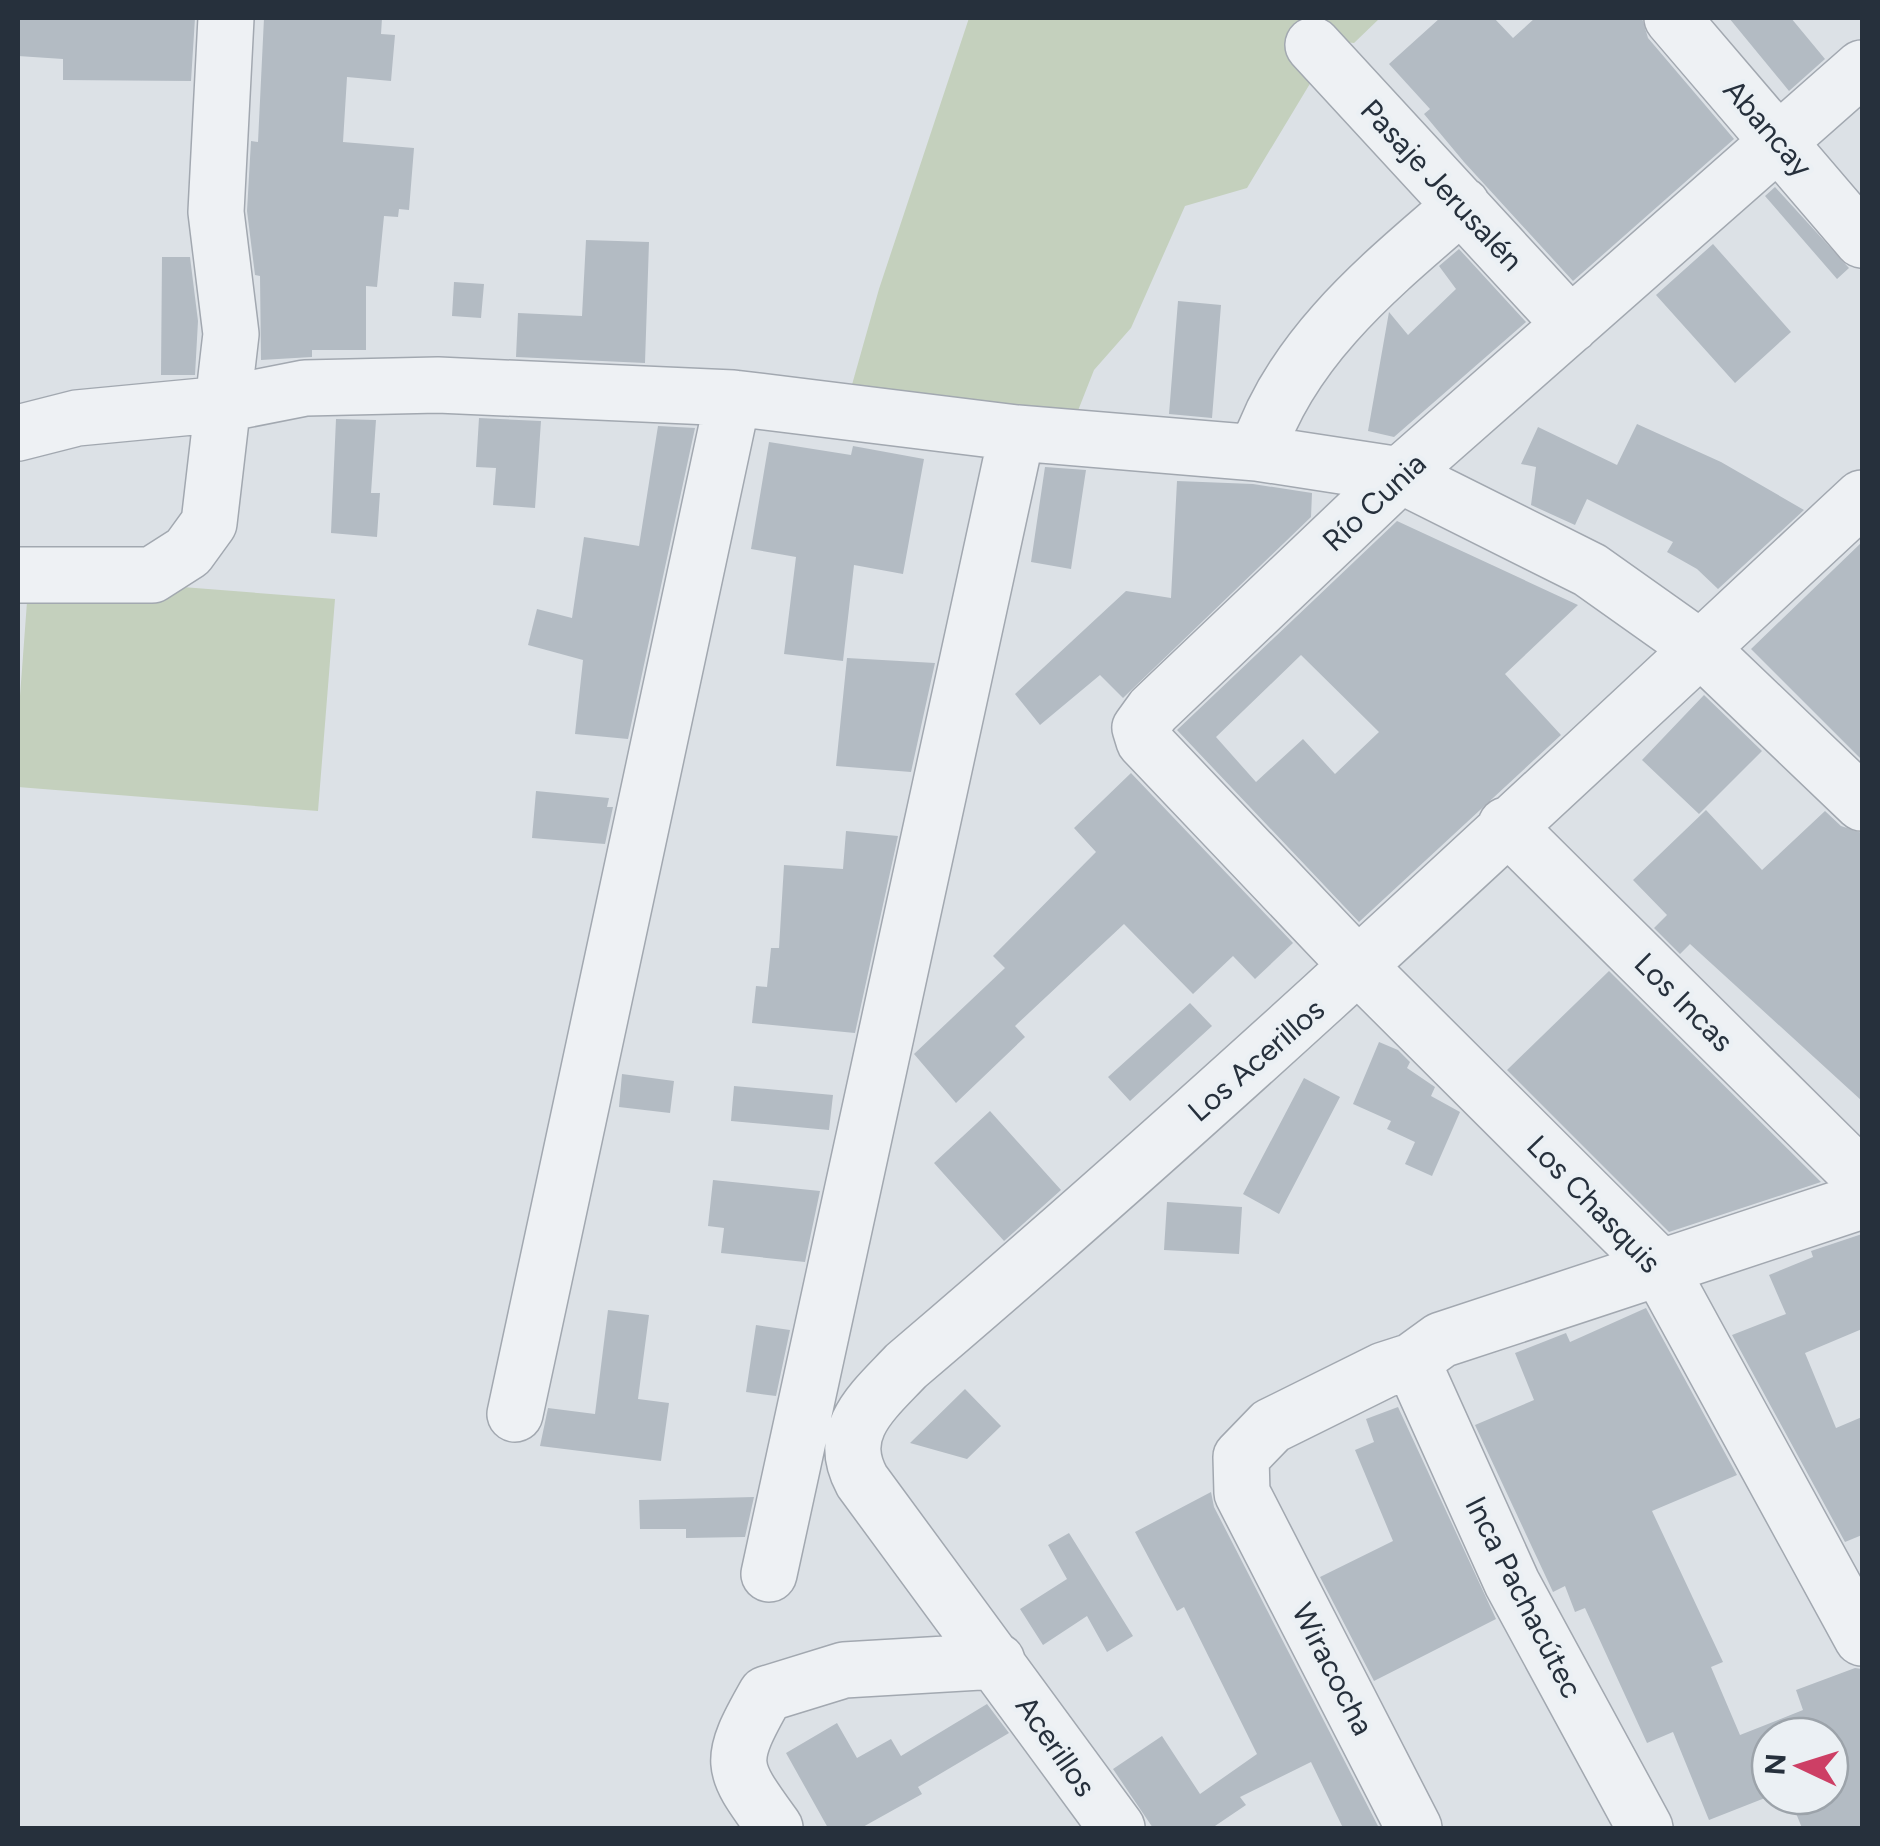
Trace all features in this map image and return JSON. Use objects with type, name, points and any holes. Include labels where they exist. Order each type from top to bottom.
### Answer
[{"type":"street","points":[[18,574],[152,576],[188,552],[209,523],[231,334],[216,212],[226,18]]},
{"type":"street","name":"Abancay","points":[[1672,18],[1862,240]]},
{"type":"street","name":"Pasaje Jerusalén","points":[[1313,45],[1571,325]]},
{"type":"street","name":"Río Cunia","points":[[1360,968],[1144,741],[1140,728],[1152,710],[1400,475],[1862,68]]},
{"type":"street","points":[[1258,453],[1266,425],[1323,337],[1382,275],[1462,205]]},
{"type":"street","points":[[18,433],[77,418],[224,404],[305,388],[438,385],[733,398],[1017,433],[1258,453],[1400,475],[1590,570],[1700,648],[1862,803]]},
{"type":"street","points":[[514,1414],[733,398]]},
{"type":"street","points":[[769,1574],[1017,433]]},
{"type":"street","name":"Los Acerillos","points":[[997,1661],[876,1505],[850,1460],[854,1435],[868,1407],[906,1366],[1360,968],[1506,825],[1862,498]]},
{"type":"street","name":"Los Incas","points":[[1506,825],[1862,1178]]},
{"type":"street","name":"Los Chasquis","points":[[1360,968],[1658,1265],[1862,1638]]},
{"type":"street","name":"Wiracocha","points":[[1414,1828],[1242,1492],[1241,1457],[1271,1426],[1384,1370],[1412,1361],[1441,1340],[1658,1265],[1862,1201]]},
{"type":"street","name":"Inca Pachacútec","points":[[1412,1361],[1512,1584],[1644,1828]]},
{"type":"street","points":[[775,1828],[739,1780],[737,1761],[766,1694],[844,1670],[997,1661]]},
{"type":"street","name":"Acerillos","points":[[997,1661],[1089,1796],[1117,1828]]},
{"type":"green space","points":[[969,18],[1380,18],[1354,43],[1307,38],[1314,77],[1247,188],[1185,206],[1131,328],[1094,370],[1068,436],[844,413],[879,289]]},
{"type":"green space","points":[[29,575],[335,599],[318,811],[18,787],[18,723]]},
{"type":"building","points":[[18,18],[195,18],[191,81],[63,80],[63,59],[18,56]]},
{"type":"building","points":[[264,18],[382,18],[381,34],[395,35],[391,81],[347,77],[343,142],[414,148],[409,210],[399,209],[398,217],[384,216],[377,287],[366,286],[366,350],[312,350],[312,357],[261,360],[260,276],[255,275],[247,211],[251,141],[258,142]]},
{"type":"building","points":[[1440,18],[1494,18],[1513,38],[1535,18],[1642,18],[1648,38],[1734,139],[1573,281],[1464,162],[1424,114],[1430,109],[1389,64]]},
{"type":"building","points":[[1729,18],[1791,18],[1825,59],[1789,91]]},
{"type":"building","points":[[1775,187],[1849,268],[1837,279],[1765,196]]},
{"type":"building","points":[[586,240],[649,242],[645,363],[516,357],[518,313],[582,316]]},
{"type":"building","points":[[1713,244],[1791,332],[1735,383],[1656,295]]},
{"type":"building","points":[[1459,249],[1526,322],[1394,437],[1368,431],[1389,312],[1408,335],[1456,289],[1439,266]]},
{"type":"building","points":[[162,257],[190,257],[198,321],[195,375],[161,375]]},
{"type":"building","points":[[454,282],[484,284],[481,318],[452,316]]},
{"type":"building","points":[[1178,301],[1221,305],[1212,418],[1169,414]]},
{"type":"building","points":[[479,418],[541,421],[535,508],[493,505],[496,468],[476,467]]},
{"type":"building","points":[[336,419],[376,420],[371,493],[380,493],[377,537],[331,533]]},
{"type":"building","points":[[1637,424],[1721,462],[1804,510],[1718,589],[1697,569],[1667,552],[1673,542],[1587,499],[1575,525],[1531,505],[1536,467],[1521,464],[1538,427],[1617,465]]},
{"type":"building","points":[[658,426],[695,428],[628,739],[575,734],[583,660],[528,645],[537,609],[572,618],[584,537],[639,546]]},
{"type":"building","points":[[769,442],[851,455],[853,446],[924,459],[903,574],[854,565],[843,661],[784,654],[796,557],[751,549]]},
{"type":"building","points":[[1045,467],[1086,470],[1071,569],[1031,562]]},
{"type":"building","points":[[1177,481],[1253,484],[1312,493],[1311,517],[1123,698],[1100,675],[1040,725],[1015,694],[1126,591],[1171,598]]},
{"type":"building","points":[[1397,521],[1578,605],[1505,674],[1561,735],[1359,922],[1177,730]],"holes":[[[1301,655],[1379,732],[1335,774],[1303,739],[1256,782],[1216,737]]]},
{"type":"building","points":[[1862,542],[1862,760],[1751,649]]},
{"type":"building","points":[[847,658],[935,663],[911,772],[836,766]]},
{"type":"building","points":[[1704,695],[1762,751],[1699,814],[1642,760]]},
{"type":"building","points":[[1131,773],[1293,943],[1255,979],[1233,956],[1193,994],[1124,924],[1015,1026],[1025,1037],[956,1103],[914,1054],[1005,968],[993,956],[1096,852],[1074,828]]},
{"type":"building","points":[[536,791],[609,798],[607,807],[613,807],[605,844],[532,838]]},
{"type":"building","points":[[1706,810],[1762,870],[1825,811],[1841,826],[1862,833],[1862,1101],[1690,944],[1680,954],[1654,928],[1667,915],[1633,880]]},
{"type":"building","points":[[846,831],[898,836],[855,1033],[752,1023],[756,986],[767,987],[771,948],[779,948],[784,865],[843,869]]},
{"type":"building","points":[[1609,971],[1821,1182],[1669,1232],[1507,1070]]},
{"type":"building","points":[[1190,1003],[1212,1026],[1130,1101],[1108,1077]]},
{"type":"building","points":[[1379,1042],[1398,1050],[1410,1062],[1407,1068],[1435,1087],[1431,1096],[1460,1112],[1432,1176],[1405,1164],[1415,1142],[1387,1129],[1391,1121],[1353,1104]]},
{"type":"building","points":[[622,1074],[674,1081],[670,1113],[619,1107]]},
{"type":"building","points":[[1304,1078],[1340,1097],[1279,1214],[1243,1194]]},
{"type":"building","points":[[734,1086],[833,1095],[829,1130],[731,1121]]},
{"type":"building","points":[[990,1111],[1061,1190],[1004,1241],[934,1163]]},
{"type":"building","points":[[713,1180],[820,1191],[805,1262],[721,1253],[724,1228],[708,1226]]},
{"type":"building","points":[[1167,1202],[1242,1207],[1239,1254],[1164,1250]]},
{"type":"building","points":[[1862,1234],[1862,1329],[1805,1353],[1836,1428],[1862,1417],[1862,1535],[1845,1542],[1732,1335],[1786,1314],[1769,1275],[1813,1257],[1811,1251]]},
{"type":"building","points":[[1646,1308],[1737,1475],[1652,1511],[1723,1662],[1711,1667],[1740,1735],[1750,1731],[1750,1804],[1709,1820],[1673,1732],[1647,1743],[1585,1608],[1575,1612],[1565,1586],[1553,1592],[1475,1425],[1534,1400],[1515,1353],[1566,1333],[1570,1342]]},
{"type":"building","points":[[608,1310],[649,1315],[638,1399],[669,1403],[661,1461],[540,1446],[548,1408],[595,1414]]},
{"type":"building","points":[[756,1325],[790,1330],[776,1396],[746,1392]]},
{"type":"building","points":[[965,1389],[1001,1426],[967,1459],[910,1443]]},
{"type":"building","points":[[1398,1407],[1496,1619],[1374,1681],[1320,1577],[1393,1541],[1355,1450],[1374,1442],[1366,1419]]},
{"type":"building","points":[[1211,1492],[1214,1507],[1379,1828],[1343,1828],[1311,1762],[1240,1797],[1246,1805],[1212,1828],[1153,1828],[1113,1769],[1162,1736],[1200,1794],[1257,1754],[1184,1607],[1177,1611],[1135,1532]]},
{"type":"building","points":[[754,1497],[745,1537],[686,1538],[686,1529],[640,1529],[639,1500]]},
{"type":"building","points":[[1069,1533],[1133,1636],[1107,1652],[1087,1616],[1043,1645],[1020,1609],[1067,1579],[1048,1545]]},
{"type":"building","points":[[1855,1668],[1862,1669],[1862,1828],[1802,1828],[1797,1816],[1850,1816],[1850,1716],[1788,1716],[1803,1710],[1796,1690]]},
{"type":"building","points":[[987,1704],[1009,1733],[918,1787],[922,1794],[861,1828],[828,1828],[786,1753],[837,1723],[857,1758],[891,1739],[901,1756]]}]
